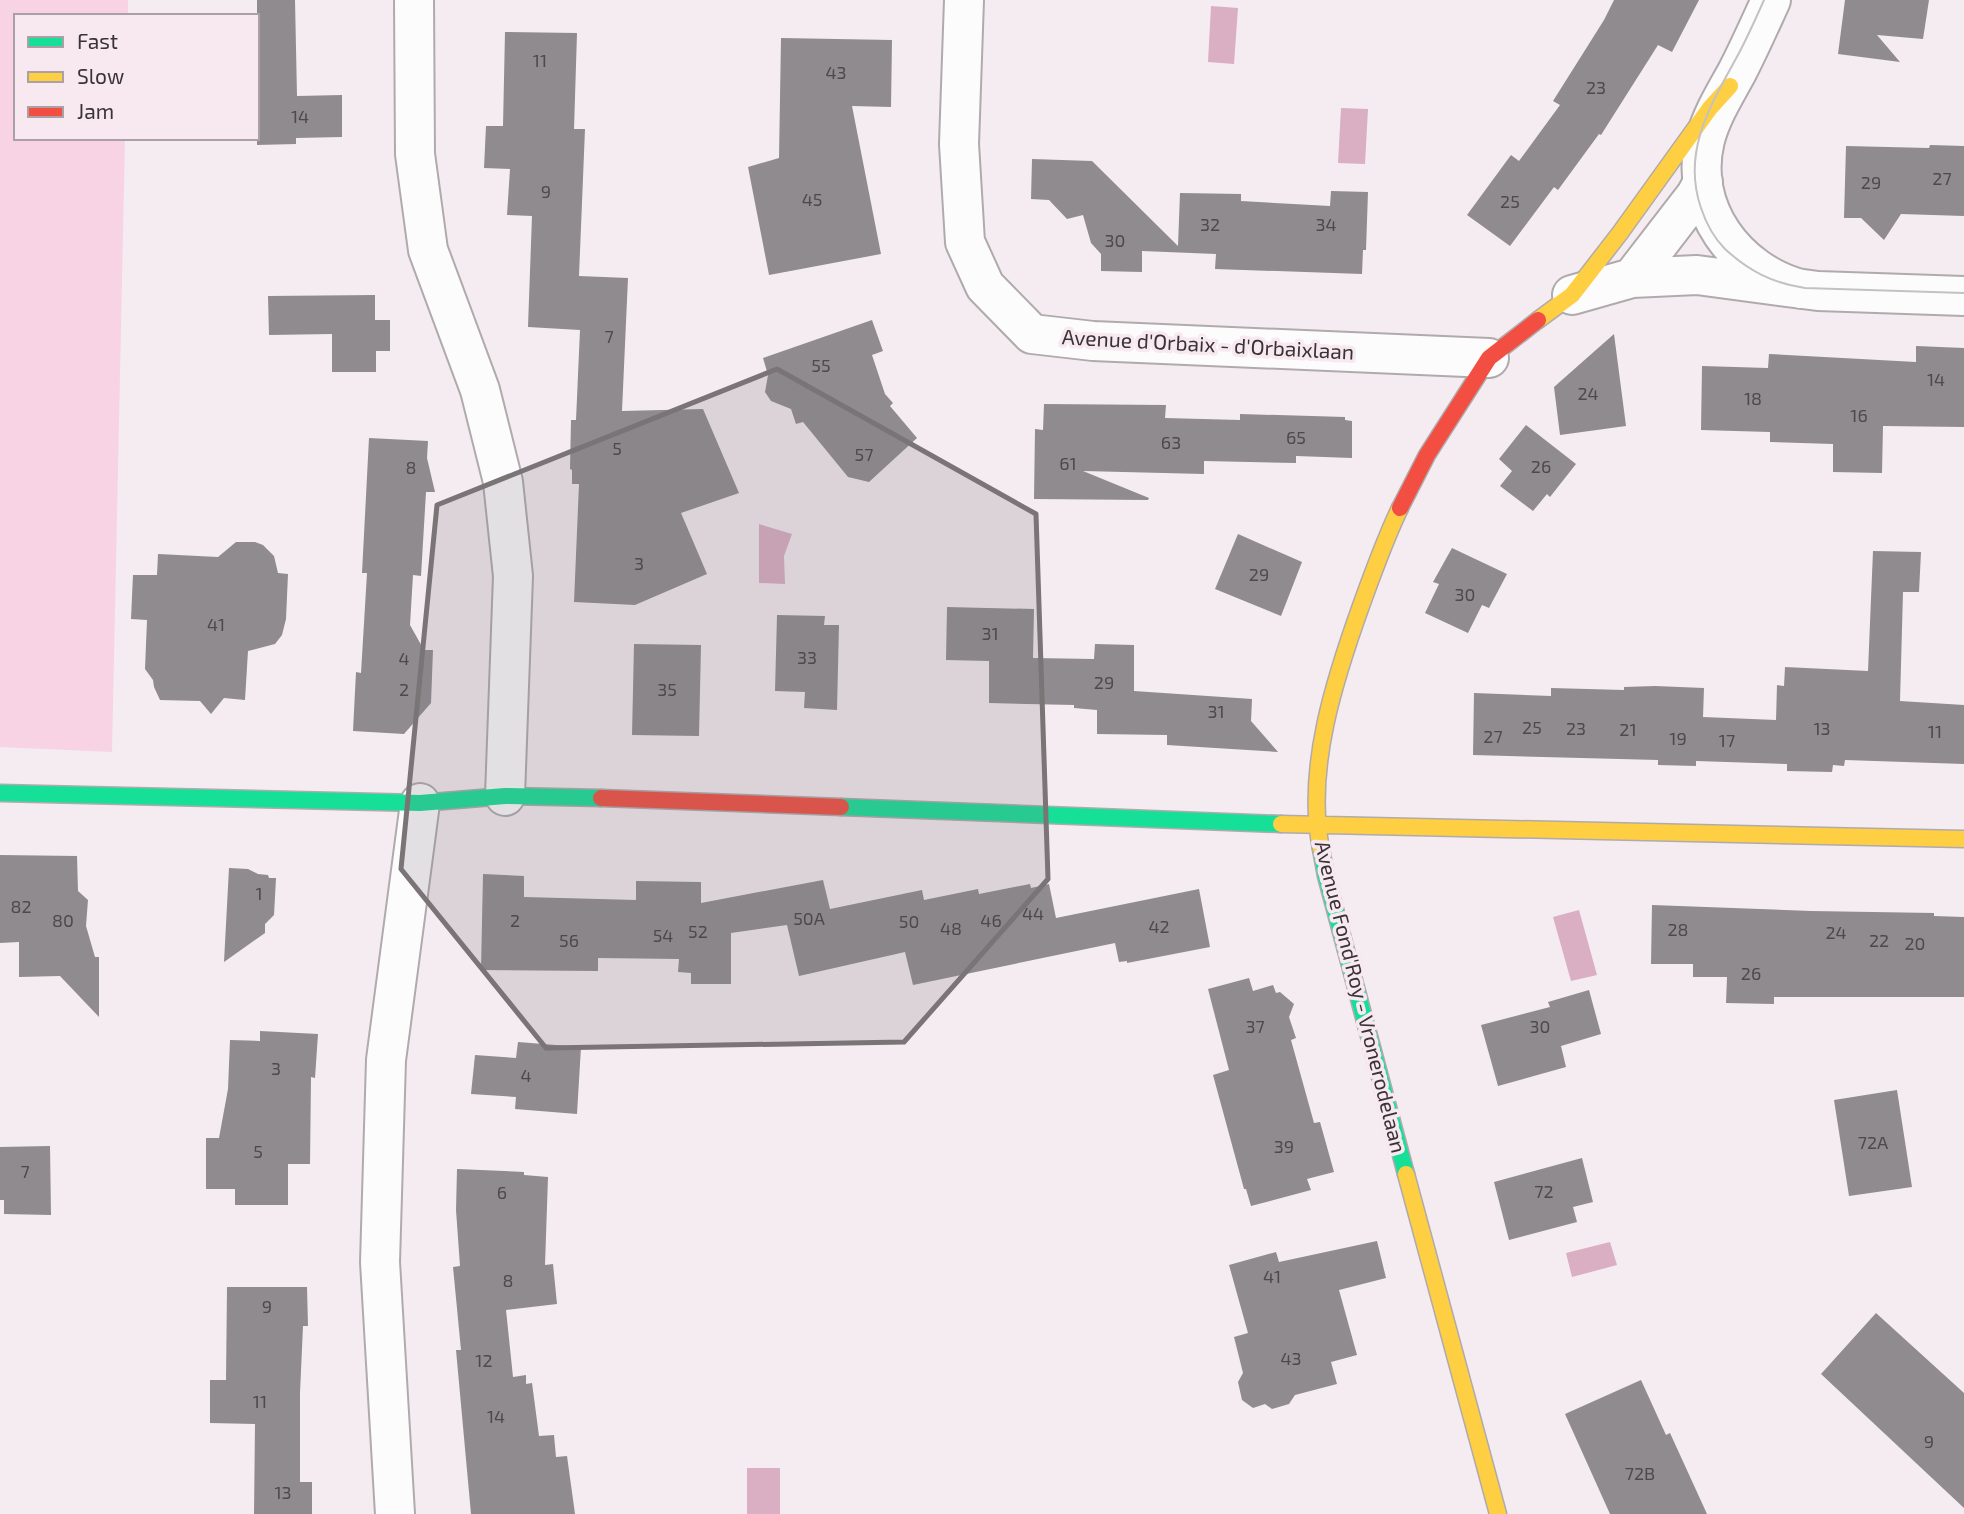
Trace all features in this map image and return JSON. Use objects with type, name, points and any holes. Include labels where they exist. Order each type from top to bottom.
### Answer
[{"type":"street","points":[[414,0],[415,155],[428,250],[480,390],[503,482],[513,576],[505,796]]},
{"type":"street","name":"Avenue d'Orbaix - d'Orbaixlaan","points":[[964,0],[959,144],[965,243],[985,286],[1032,334],[1093,341],[1489,358]]},
{"type":"street","name":"Avenue Fond'Roy - Vronerodelaan","points":[[1771,0],[1715,113],[1705,139],[1702,156],[1703,182],[1709,211],[1721,234],[1732,247],[1750,264],[1781,284],[1801,289]]},
{"type":"street","name":"Avenue Fond'Roy - Vronerodelaan","points":[[1498,1514],[1326,876],[1316,825],[1318,769],[1337,673],[1384,540],[1427,454],[1489,358],[1572,295],[1710,108],[1730,86]]},
{"type":"street","points":[[1632,278],[1696,195],[1703,182]]},
{"type":"street","name":"Avenue Fond'Roy - Vronerodelaan","points":[[1572,295],[1632,278],[1697,275],[1801,289]]},
{"type":"street","points":[[1801,289],[1964,296]]},
{"type":"street","points":[[0,793],[420,803],[505,796],[1316,825],[1964,839]]},
{"type":"street","points":[[395,1514],[380,1262],[385,1073],[420,803]]},
{"type":"highlighted area","points":[[777,369],[1036,514],[1048,879],[904,1042],[546,1048],[401,869],[437,505]]},
{"type":"shaded area","points":[[0,0],[128,0],[128,14],[14,14],[14,140],[125,140],[112,752],[0,747]]},
{"type":"shaded area","points":[[1211,6],[1238,8],[1234,64],[1208,62]]},
{"type":"shaded area","points":[[1341,108],[1368,109],[1365,164],[1338,163]]},
{"type":"shaded area","points":[[759,524],[792,534],[784,556],[785,584],[759,583]]},
{"type":"shaded area","points":[[1579,910],[1597,975],[1571,981],[1553,917]]},
{"type":"shaded area","points":[[1610,1242],[1617,1265],[1572,1277],[1566,1253]]},
{"type":"shaded area","points":[[747,1468],[780,1468],[780,1514],[747,1514]]},
{"type":"building","points":[[257,0],[295,0],[297,96],[342,95],[342,137],[296,138],[296,144],[257,145]]},
{"type":"building","points":[[1614,0],[1699,0],[1672,52],[1658,45],[1601,135],[1599,134],[1558,190],[1554,187],[1510,246],[1467,215],[1511,155],[1519,161],[1560,105],[1553,101]]},
{"type":"building","points":[[1845,0],[1929,0],[1923,39],[1877,35],[1900,62],[1838,54]]},
{"type":"building","points":[[505,32],[577,33],[574,129],[585,129],[579,276],[628,278],[622,411],[703,409],[739,493],[681,513],[707,574],[635,605],[574,602],[579,484],[572,484],[570,469],[571,420],[576,420],[580,330],[528,327],[532,216],[507,215],[510,169],[484,168],[486,126],[503,126]]},
{"type":"building","points":[[781,38],[892,40],[891,107],[852,106],[881,254],[769,275],[748,167],[779,158]]},
{"type":"building","points":[[1930,145],[1964,146],[1964,216],[1901,214],[1884,240],[1861,218],[1844,218],[1846,146],[1929,148]]},
{"type":"building","points":[[1032,159],[1092,161],[1178,246],[1180,193],[1241,194],[1241,201],[1330,206],[1331,191],[1368,192],[1366,250],[1363,250],[1362,274],[1215,269],[1216,254],[1142,251],[1142,272],[1101,271],[1101,254],[1091,243],[1083,215],[1067,219],[1049,200],[1031,199]]},
{"type":"building","points":[[375,295],[375,320],[390,320],[390,351],[376,351],[376,372],[332,372],[332,334],[269,335],[268,296]]},
{"type":"building","points":[[872,320],[883,351],[872,355],[885,394],[893,403],[890,406],[917,438],[869,482],[848,477],[803,422],[796,424],[791,409],[771,401],[765,392],[768,375],[763,358]]},
{"type":"building","points":[[1614,334],[1626,426],[1560,435],[1554,387]]},
{"type":"building","points":[[1916,346],[1964,348],[1964,427],[1883,426],[1882,473],[1833,472],[1833,444],[1770,442],[1770,432],[1701,430],[1702,366],[1768,368],[1769,354],[1916,362]]},
{"type":"building","points":[[1044,404],[1166,405],[1165,418],[1240,420],[1240,414],[1345,417],[1345,420],[1352,421],[1352,458],[1296,456],[1296,463],[1204,461],[1204,474],[1083,471],[1149,498],[1034,499],[1035,429],[1043,430]]},
{"type":"building","points":[[1526,425],[1576,464],[1550,497],[1547,494],[1533,511],[1500,486],[1512,471],[1499,459]]},
{"type":"building","points":[[369,438],[428,441],[427,458],[435,492],[426,492],[421,576],[413,575],[410,625],[424,650],[433,650],[431,703],[404,734],[353,731],[356,672],[361,673],[367,573],[362,573]]},
{"type":"building","points":[[1238,534],[1302,562],[1281,616],[1215,589]]},
{"type":"building","points":[[236,542],[263,545],[274,556],[278,573],[288,574],[286,619],[282,635],[275,644],[248,651],[245,700],[224,698],[211,714],[200,701],[160,700],[153,680],[145,669],[147,620],[131,619],[133,575],[157,575],[158,554],[218,557]]},
{"type":"building","points":[[1452,548],[1507,574],[1489,608],[1482,605],[1468,633],[1425,613],[1439,584],[1433,582]]},
{"type":"building","points":[[1873,551],[1921,552],[1919,592],[1903,592],[1900,701],[1964,705],[1964,764],[1845,760],[1844,766],[1833,765],[1832,772],[1787,771],[1787,764],[1696,761],[1696,766],[1658,765],[1658,760],[1473,755],[1474,693],[1551,696],[1551,688],[1704,688],[1703,717],[1776,720],[1777,685],[1784,686],[1785,667],[1868,671]]},
{"type":"building","points":[[947,607],[1034,609],[1033,658],[1094,659],[1095,644],[1134,645],[1134,691],[1252,699],[1251,721],[1278,752],[1167,745],[1167,735],[1097,734],[1097,710],[1074,708],[1074,705],[989,703],[989,661],[946,660]]},
{"type":"building","points":[[777,615],[825,616],[824,625],[839,625],[837,710],[804,708],[805,692],[775,691]]},
{"type":"building","points":[[634,644],[701,645],[699,736],[632,735]]},
{"type":"building","points":[[0,855],[77,856],[78,891],[88,900],[86,926],[95,957],[99,957],[99,1017],[60,976],[19,977],[19,942],[0,943]]},
{"type":"building","points":[[229,868],[248,869],[268,875],[269,878],[276,878],[274,915],[265,924],[265,933],[224,962]]},
{"type":"building","points":[[483,874],[524,876],[524,897],[636,900],[636,881],[701,882],[701,903],[823,880],[830,909],[922,890],[924,900],[978,889],[979,894],[1030,884],[1031,888],[1049,884],[1056,918],[1199,889],[1210,947],[1127,963],[1119,962],[1115,943],[913,985],[905,952],[799,976],[787,925],[731,933],[731,984],[691,984],[691,973],[678,972],[679,959],[598,958],[598,971],[481,970]]},
{"type":"building","points":[[1652,905],[1934,913],[1934,916],[1964,917],[1964,997],[1774,997],[1774,1004],[1726,1003],[1727,977],[1693,977],[1693,964],[1651,964]]},
{"type":"building","points":[[1249,978],[1253,991],[1273,985],[1276,993],[1280,992],[1294,1004],[1289,1017],[1296,1038],[1291,1040],[1314,1123],[1320,1122],[1334,1172],[1307,1179],[1311,1190],[1251,1206],[1213,1075],[1229,1070],[1208,989]]},
{"type":"building","points":[[1589,990],[1601,1034],[1561,1046],[1566,1067],[1498,1086],[1481,1025],[1550,1007],[1548,1002]]},
{"type":"building","points":[[260,1031],[318,1034],[315,1078],[311,1077],[310,1164],[288,1164],[288,1205],[235,1205],[235,1189],[206,1189],[206,1138],[219,1138],[228,1089],[230,1040],[260,1041]]},
{"type":"building","points":[[518,1042],[581,1047],[577,1114],[515,1109],[516,1097],[471,1094],[475,1055],[516,1058]]},
{"type":"building","points":[[1897,1090],[1912,1187],[1849,1196],[1834,1100]]},
{"type":"building","points":[[50,1146],[51,1215],[4,1214],[4,1200],[0,1200],[0,1147]]},
{"type":"building","points":[[1582,1158],[1593,1202],[1573,1207],[1577,1222],[1509,1240],[1494,1182]]},
{"type":"building","points":[[457,1169],[524,1172],[524,1175],[548,1177],[545,1265],[553,1264],[557,1304],[506,1310],[513,1377],[526,1375],[526,1384],[532,1383],[539,1436],[554,1435],[556,1457],[567,1456],[575,1514],[471,1514],[456,1350],[461,1350],[453,1267],[460,1266],[456,1210]]},
{"type":"building","points":[[1377,1241],[1386,1278],[1339,1290],[1357,1355],[1331,1362],[1337,1384],[1295,1395],[1289,1404],[1272,1409],[1265,1404],[1253,1408],[1242,1400],[1238,1382],[1243,1373],[1234,1337],[1248,1333],[1229,1265],[1276,1252],[1279,1262]]},
{"type":"building","points":[[227,1287],[307,1287],[308,1326],[303,1326],[300,1393],[300,1482],[312,1482],[312,1514],[254,1514],[255,1424],[210,1423],[210,1380],[226,1380]]},
{"type":"building","points":[[1876,1313],[1964,1393],[1964,1508],[1821,1374]]},
{"type":"building","points":[[1641,1380],[1666,1435],[1670,1433],[1707,1514],[1610,1514],[1565,1414]]},
{"type":"tram line","points":[[1764,0],[1710,109],[1697,147],[1696,187],[1703,214],[1713,235],[1725,249],[1752,270],[1793,286],[1964,293]]},
{"type":"traffic: fast","points":[[0,793],[420,803],[505,796],[601,798]]},
{"type":"traffic: fast","points":[[841,807],[1281,824]]},
{"type":"traffic: fast","points":[[1321,849],[1406,1174]]},
{"type":"traffic: slow","points":[[1538,320],[1572,295],[1710,108],[1730,86]]},
{"type":"traffic: slow","points":[[1321,849],[1317,787],[1325,724],[1352,632],[1400,508]]},
{"type":"traffic: slow","points":[[1281,824],[1964,839]]},
{"type":"traffic: slow","points":[[1406,1174],[1498,1514]]},
{"type":"traffic: jam","points":[[1400,508],[1427,455],[1489,358],[1538,320]]},
{"type":"traffic: jam","points":[[601,798],[841,807]]}]
